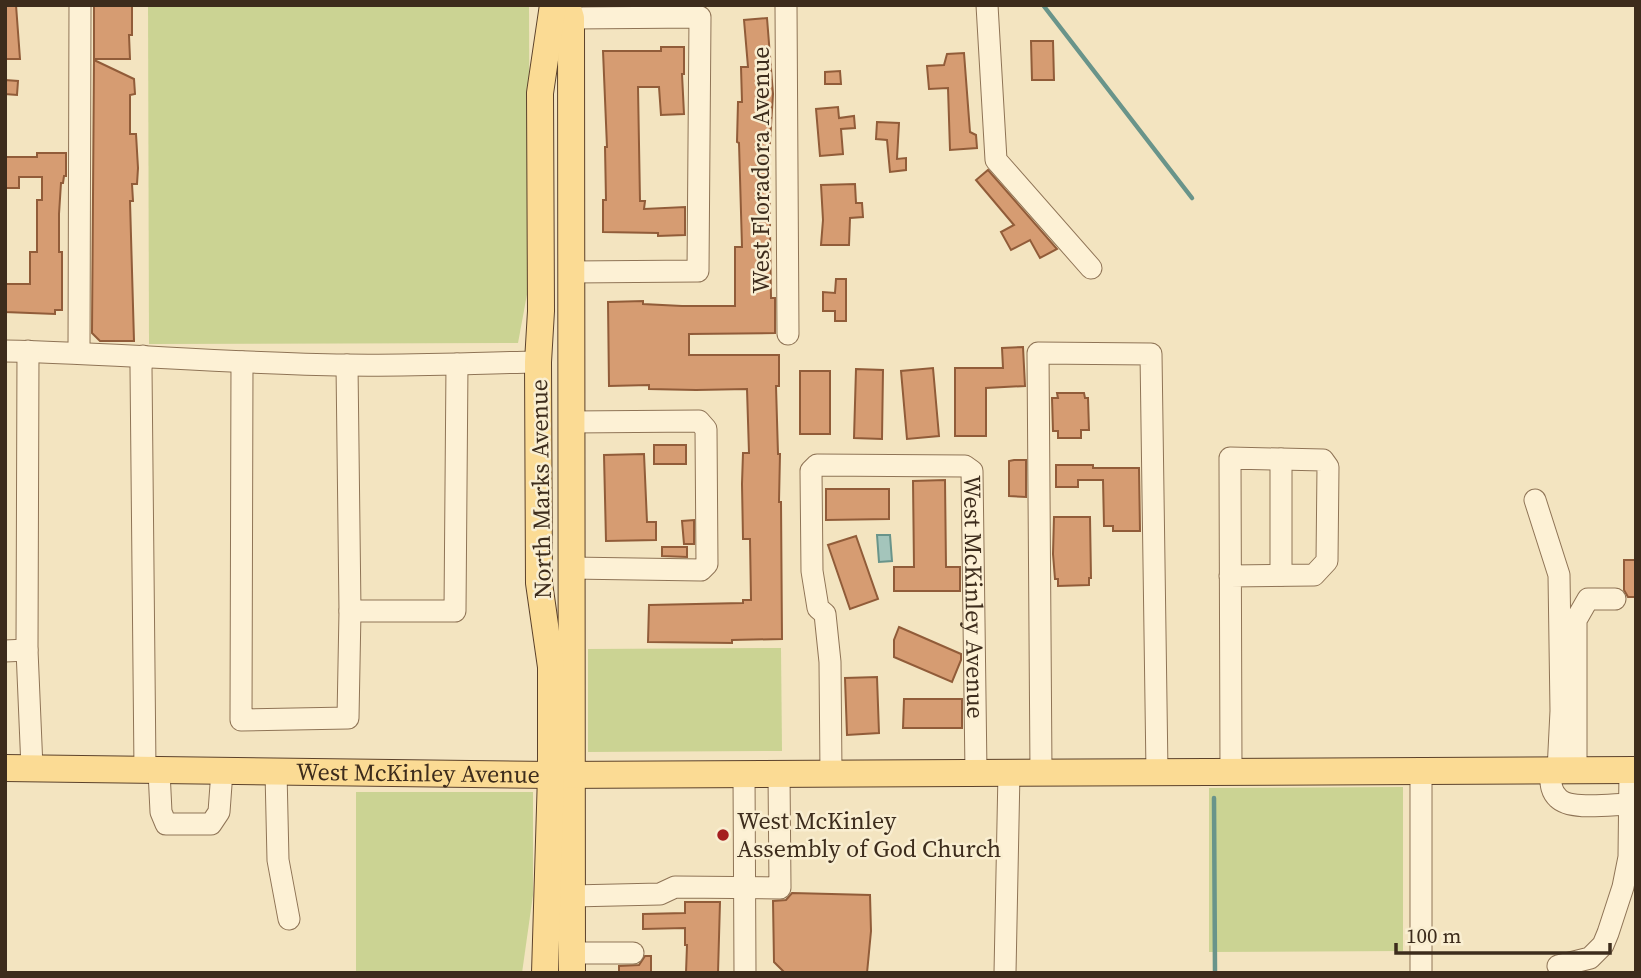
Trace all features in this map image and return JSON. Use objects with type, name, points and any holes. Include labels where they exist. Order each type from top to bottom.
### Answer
[{"type":"main road","name":"North Marks Avenue","points":[[545,973],[561,775],[571,568],[572,272],[563,10]]},
{"type":"main road","name":"North Marks Avenue","points":[[563,10],[540,93],[541,311],[537,362],[539,583],[551,667],[572,896],[572,963]]},
{"type":"main road","name":"West McKinley Avenue","points":[[5,768],[561,775],[1633,770]]},
{"type":"street","points":[[79,352],[80,5]]},
{"type":"street","name":"West Floradora Avenue","points":[[786,5],[788,334]]},
{"type":"street","points":[[987,5],[996,160],[1091,268]]},
{"type":"street","points":[[563,10],[700,17],[698,271],[572,272]]},
{"type":"street","points":[[5,351],[347,365],[537,362]]},
{"type":"street","points":[[28,351],[16,650],[32,768]]},
{"type":"street","points":[[1041,772],[1038,354],[1151,354],[1157,772]]},
{"type":"street","points":[[143,356],[144,733],[166,824],[211,824],[219,811],[222,771]]},
{"type":"street","points":[[242,362],[244,411],[241,720],[348,718],[350,611],[347,365]]},
{"type":"street","points":[[350,611],[454,611],[457,364]]},
{"type":"street","name":"North Marks Avenue","points":[[571,422],[699,421],[706,429],[707,564],[701,570],[571,568]]},
{"type":"street","points":[[1230,576],[1314,575],[1327,561],[1328,467],[1323,460],[1230,458],[1230,576],[1231,772]]},
{"type":"street","points":[[1281,459],[1282,575]]},
{"type":"street","name":"West McKinley Avenue","points":[[831,773],[830,662],[825,614],[818,608],[811,571],[811,471],[817,465],[965,466],[972,471],[976,772]]},
{"type":"street","points":[[1535,500],[1559,575],[1561,771]]},
{"type":"street","points":[[1615,599],[1588,599],[1576,620],[1561,771],[1552,790],[1559,800],[1572,805],[1630,804]]},
{"type":"street","points":[[1558,966],[1590,958],[1603,945],[1608,933],[1623,887],[1629,857],[1633,770]]},
{"type":"street","points":[[276,772],[278,860],[289,919]]},
{"type":"street","points":[[1005,973],[1009,772]]},
{"type":"street","points":[[1421,772],[1421,973]]},
{"type":"street","points":[[744,774],[745,973]]},
{"type":"street","points":[[572,896],[660,894],[676,887],[744,890],[780,888],[779,774]]},
{"type":"street","points":[[572,963],[633,953]]},
{"type":"green space","points":[[148,5],[529,5],[530,278],[518,343],[149,344]]},
{"type":"green space","points":[[781,648],[782,751],[588,752],[588,649]]},
{"type":"green space","points":[[1403,787],[1403,951],[1209,952],[1209,788]]},
{"type":"green space","points":[[356,792],[533,792],[533,895],[522,973],[356,973]]},
{"type":"water","points":[[877,535],[890,535],[892,561],[879,562]]},
{"type":"building","points":[[5,5],[16,5],[20,59],[5,59]]},
{"type":"building","points":[[94,5],[132,5],[130,59],[94,59]]},
{"type":"building","points":[[767,18],[773,94],[769,158],[771,298],[775,298],[775,333],[689,334],[689,355],[779,355],[779,386],[776,386],[780,454],[782,639],[732,640],[732,643],[648,642],[649,605],[743,603],[743,600],[751,600],[750,539],[743,539],[743,453],[749,453],[747,389],[649,389],[649,385],[609,386],[608,302],[643,301],[643,304],[735,306],[735,247],[742,247],[737,142],[738,102],[742,102],[741,67],[748,67],[744,20]]},
{"type":"building","points":[[1031,41],[1053,41],[1054,80],[1032,80]]},
{"type":"building","points":[[661,47],[684,47],[684,114],[661,115],[659,87],[638,87],[640,201],[645,201],[644,209],[685,207],[685,235],[603,232],[607,147],[603,51],[661,51]]},
{"type":"building","points":[[964,53],[970,132],[976,135],[977,148],[950,150],[948,88],[929,89],[927,66],[944,65],[947,54]]},
{"type":"building","points":[[94,60],[134,79],[135,94],[130,95],[130,134],[136,134],[138,168],[137,184],[132,184],[133,201],[130,201],[134,341],[100,341],[92,333]]},
{"type":"building","points":[[840,71],[841,84],[825,84],[825,72]]},
{"type":"building","points":[[5,80],[18,81],[17,95],[5,94]]},
{"type":"building","points":[[838,107],[839,118],[854,116],[855,128],[841,129],[843,154],[820,156],[816,109]]},
{"type":"building","points":[[877,122],[899,123],[897,159],[906,158],[906,170],[890,172],[887,140],[876,139]]},
{"type":"building","points":[[37,153],[66,153],[66,176],[61,183],[59,214],[62,310],[55,310],[55,314],[5,312],[5,284],[30,284],[30,252],[37,252],[37,200],[42,200],[42,177],[19,177],[19,188],[5,188],[5,157],[37,157]]},
{"type":"building","points":[[988,170],[1057,249],[1040,258],[1030,240],[1011,250],[1001,232],[1014,225],[976,180]]},
{"type":"building","points":[[855,184],[856,203],[862,203],[863,217],[850,218],[849,245],[821,245],[821,185]]},
{"type":"building","points":[[836,279],[846,279],[846,321],[835,321],[835,311],[823,311],[823,292],[835,293]]},
{"type":"building","points":[[1023,347],[1025,386],[986,388],[986,436],[955,436],[955,368],[1003,368],[1002,348]]},
{"type":"building","points":[[933,368],[939,436],[907,439],[901,371]]},
{"type":"building","points":[[856,369],[883,370],[882,439],[854,438]]},
{"type":"building","points":[[800,371],[830,371],[830,434],[800,434]]},
{"type":"building","points":[[1057,393],[1084,393],[1085,398],[1088,398],[1089,430],[1081,430],[1081,438],[1058,438],[1058,431],[1053,431],[1052,398],[1058,398]]},
{"type":"building","points":[[654,445],[686,445],[686,464],[654,464]]},
{"type":"building","points":[[644,454],[647,522],[656,522],[656,540],[606,541],[604,455]]},
{"type":"building","points":[[1026,460],[1026,497],[1009,496],[1009,461]]},
{"type":"building","points":[[1056,465],[1139,468],[1140,531],[1113,531],[1113,526],[1104,526],[1103,480],[1078,480],[1078,487],[1056,487]]},
{"type":"building","points":[[945,480],[946,567],[960,567],[960,591],[894,591],[894,567],[914,567],[913,481]]},
{"type":"building","points":[[826,489],[889,489],[889,519],[826,520]]},
{"type":"building","points":[[1054,517],[1090,517],[1089,585],[1058,586],[1053,554]]},
{"type":"building","points":[[694,520],[694,544],[684,544],[682,521]]},
{"type":"building","points":[[856,536],[878,599],[850,609],[828,545]]},
{"type":"building","points":[[662,547],[687,547],[687,557],[662,556]]},
{"type":"building","points":[[1624,560],[1636,560],[1636,597],[1628,597],[1624,590]]},
{"type":"building","points":[[899,627],[961,654],[952,682],[894,657],[894,640]]},
{"type":"building","points":[[877,677],[879,733],[847,735],[845,678]]},
{"type":"building","points":[[904,699],[962,699],[962,728],[903,728]]},
{"type":"building","points":[[792,893],[870,895],[871,931],[867,973],[785,973],[774,962],[773,901],[786,900]]},
{"type":"building","points":[[685,902],[720,902],[718,973],[686,973],[685,928],[643,929],[643,914],[685,913]]},
{"type":"building","points":[[645,956],[651,956],[651,973],[619,973],[619,966],[639,965]]},
{"type":"waterway","points":[[1043,5],[1192,198]]},
{"type":"waterway","points":[[1214,798],[1215,973]]},
{"type":"place","name":"West McKinley Assembly of God Church","points":[[723,835]]}]
